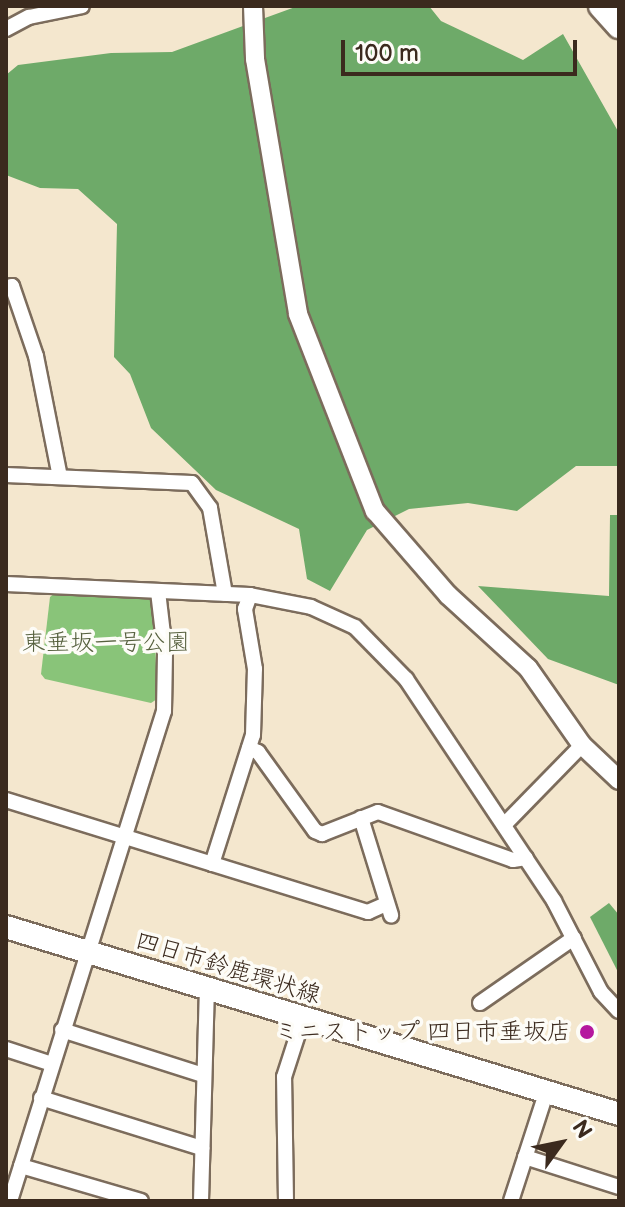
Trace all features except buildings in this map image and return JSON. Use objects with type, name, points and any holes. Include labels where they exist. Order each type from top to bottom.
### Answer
[{"type":"highway","points":[[601,6],[619,26]]},
{"type":"main road","name":"四日市鈴鹿環状線","points":[[6,927],[619,1114]]},
{"type":"street","points":[[6,29],[29,17],[82,6]]},
{"type":"street","points":[[253,6],[255,59],[298,314],[375,511],[448,595],[528,668],[582,745],[619,780]]},
{"type":"street","points":[[6,287],[12,286],[36,356],[60,477]]},
{"type":"street","points":[[6,475],[192,483],[210,508],[225,594]]},
{"type":"street","points":[[6,584],[250,595],[311,607],[374,641],[406,679],[526,858],[574,938],[601,992],[619,1011]]},
{"type":"street","points":[[10,1201],[164,711],[165,651],[158,591]]},
{"type":"street","points":[[212,864],[249,748],[256,692],[245,609],[250,595]]},
{"type":"street","points":[[504,825],[582,745]]},
{"type":"street","points":[[249,748],[258,752],[315,831],[322,834],[378,812],[513,860],[526,858]]},
{"type":"street","points":[[6,800],[368,912],[388,910],[361,818]]},
{"type":"street","points":[[480,1003],[574,938]]},
{"type":"street","points":[[201,1201],[207,988]]},
{"type":"street","points":[[286,1201],[284,1077],[303,1018]]},
{"type":"street","points":[[62,1030],[203,1075]]},
{"type":"street","points":[[6,1049],[52,1064]]},
{"type":"street","points":[[511,1201],[546,1093]]},
{"type":"street","points":[[41,1098],[202,1148]]},
{"type":"street","points":[[525,1157],[619,1187]]},
{"type":"street","points":[[21,1166],[141,1201]]},
{"type":"green space","points":[[298,6],[429,6],[441,21],[523,60],[563,34],[619,133],[619,466],[576,466],[517,511],[468,503],[409,509],[367,530],[330,591],[307,579],[299,529],[216,490],[151,428],[130,374],[114,357],[117,224],[78,189],[40,188],[6,175],[6,75],[18,65],[111,53],[172,52]]},
{"type":"green space","points":[[610,515],[619,515],[619,685],[548,659],[478,586],[609,596]]},
{"type":"green space","name":"東垂坂一号公園","points":[[55,593],[149,597],[154,603],[157,699],[151,703],[45,679],[41,674],[50,597]]},
{"type":"green space","points":[[609,903],[619,915],[619,974],[590,917]]},
{"type":"place","name":"ミニストップ 四日市垂坂店","points":[[587,1032]]}]
